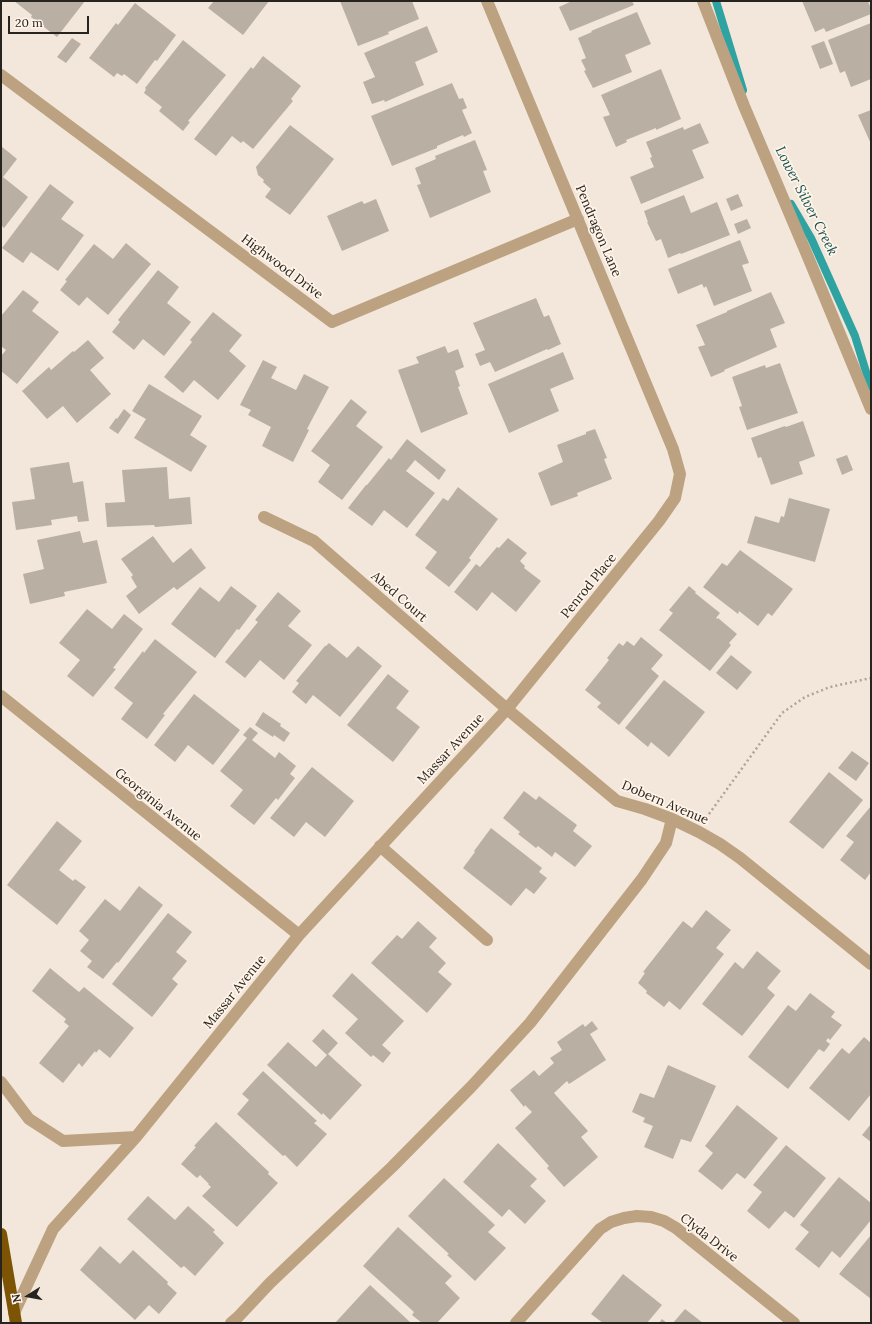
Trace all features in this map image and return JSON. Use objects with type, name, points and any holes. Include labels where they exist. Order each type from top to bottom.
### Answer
[{"type":"highway","points":[[1,1234],[15,1318]]},
{"type":"street","name":"Pendragon Lane","points":[[487,1],[673,449],[680,474]]},
{"type":"street","points":[[703,1],[744,106],[871,410]]},
{"type":"street","name":"Highwood Drive","points":[[1,75],[332,322],[578,220]]},
{"type":"street","name":"Penrod Place","points":[[507,709],[659,521],[675,498],[680,474]]},
{"type":"street","name":"Abed Court","points":[[264,517],[314,541],[507,709]]},
{"type":"street","name":"Georginia Avenue","points":[[1,696],[299,935]]},
{"type":"street","name":"Dobern Avenue","points":[[507,709],[617,801],[672,819],[699,832],[740,858],[871,964]]},
{"type":"street","name":"Massar Avenue","points":[[15,1318],[53,1229],[136,1137],[299,935],[507,709]]},
{"type":"street","points":[[231,1323],[270,1283],[413,1146],[471,1087],[530,1022],[642,879],[666,843],[672,819]]},
{"type":"street","points":[[380,846],[487,940]]},
{"type":"street","points":[[1,1082],[29,1119],[63,1141],[136,1137]]},
{"type":"street","name":"Clyda Drive","points":[[516,1323],[600,1229],[611,1222],[637,1216],[651,1217],[664,1221],[676,1228],[794,1323]]},
{"type":"path","points":[[699,832],[713,809],[782,713],[805,698],[830,687],[871,678]]},
{"type":"building","points":[[14,1],[85,1],[57,37],[31,17],[32,15]]},
{"type":"building","points":[[214,1],[269,1],[243,35],[208,8]]},
{"type":"building","points":[[340,1],[412,1],[419,19],[388,32],[389,34],[358,46]]},
{"type":"building","points":[[572,1],[632,1],[634,5],[570,31],[559,7]]},
{"type":"building","points":[[802,1],[868,1],[871,14],[826,32],[824,28],[815,32]]},
{"type":"building","points":[[135,3],[176,35],[157,61],[155,60],[137,84],[124,74],[122,76],[117,73],[114,77],[89,58],[116,23],[118,25]]},
{"type":"building","points":[[637,12],[651,44],[625,55],[632,72],[593,88],[584,71],[586,70],[581,60],[586,58],[578,38]]},
{"type":"building","points":[[871,23],[871,79],[851,87],[845,71],[840,73],[828,40]]},
{"type":"building","points":[[427,26],[438,52],[415,62],[424,85],[385,102],[384,100],[372,104],[363,82],[375,77],[364,53]]},
{"type":"building","points":[[72,38],[81,44],[66,63],[57,57]]},
{"type":"building","points":[[183,40],[226,75],[188,121],[190,122],[183,131],[159,111],[162,107],[144,93],[145,88]]},
{"type":"building","points":[[824,41],[833,64],[820,69],[811,46]]},
{"type":"building","points":[[263,56],[301,86],[291,99],[293,101],[253,149],[243,141],[241,143],[232,136],[216,156],[194,139],[251,67],[253,69]]},
{"type":"building","points":[[661,69],[681,119],[656,130],[656,128],[626,140],[627,142],[616,147],[603,117],[610,115],[601,95]]},
{"type":"building","points":[[452,83],[459,99],[463,98],[467,108],[462,110],[472,133],[464,137],[463,135],[437,146],[437,148],[392,166],[371,116]]},
{"type":"building","points":[[871,110],[871,144],[858,115]]},
{"type":"building","points":[[700,123],[709,143],[692,150],[704,178],[641,204],[630,177],[654,167],[646,142],[683,127],[684,130]]},
{"type":"building","points":[[290,125],[334,159],[290,215],[265,197],[271,189],[258,175],[256,167]]},
{"type":"building","points":[[475,140],[487,170],[483,171],[491,192],[430,218],[417,185],[421,184],[415,168],[436,159],[435,156]]},
{"type":"building","points":[[1,146],[17,159],[3,177],[28,197],[4,228],[1,225]]},
{"type":"building","points":[[50,184],[74,202],[61,219],[84,235],[58,271],[31,252],[23,263],[2,248]]},
{"type":"building","points":[[738,194],[743,206],[731,211],[726,199]]},
{"type":"building","points":[[684,195],[691,213],[717,202],[730,235],[668,258],[661,239],[656,241],[647,222],[644,211]]},
{"type":"building","points":[[376,199],[389,231],[342,251],[327,216],[362,201],[364,204]]},
{"type":"building","points":[[747,219],[751,228],[738,234],[734,224]]},
{"type":"building","points":[[740,240],[749,263],[742,265],[752,291],[714,306],[706,286],[704,288],[702,284],[678,294],[668,269]]},
{"type":"building","points":[[126,243],[151,264],[108,315],[87,297],[79,306],[60,290],[67,281],[65,280],[94,244],[113,259]]},
{"type":"building","points":[[158,270],[179,287],[167,303],[191,322],[164,356],[143,339],[134,350],[112,332],[120,322],[118,320]]},
{"type":"building","points":[[23,290],[39,302],[32,311],[59,332],[17,384],[1,371],[1,356],[6,350],[1,346],[1,316]]},
{"type":"building","points":[[771,292],[785,323],[770,329],[777,347],[711,377],[698,347],[705,345],[696,325]]},
{"type":"building","points":[[536,298],[544,317],[549,315],[561,344],[495,372],[490,362],[480,366],[475,354],[485,350],[473,323]]},
{"type":"building","points":[[213,312],[242,335],[229,351],[246,366],[218,400],[194,380],[183,393],[164,377],[192,342],[190,340]]},
{"type":"building","points":[[88,340],[104,358],[90,370],[111,394],[77,423],[63,406],[47,419],[22,391],[49,367],[51,370]]},
{"type":"building","points":[[445,346],[448,353],[458,349],[464,367],[455,371],[460,386],[458,387],[468,414],[421,433],[398,370],[419,363],[416,357]]},
{"type":"building","points":[[563,352],[574,379],[550,389],[559,411],[509,433],[488,384]]},
{"type":"building","points":[[263,360],[277,367],[271,378],[296,390],[304,374],[329,387],[307,429],[309,430],[293,462],[262,446],[271,427],[248,415],[251,410],[240,405]]},
{"type":"building","points":[[780,363],[798,413],[747,430],[739,407],[742,406],[732,377],[765,365],[766,368]]},
{"type":"building","points":[[149,384],[202,416],[190,435],[207,446],[191,472],[134,438],[146,419],[132,411]]},
{"type":"building","points":[[351,399],[367,412],[356,426],[383,447],[342,500],[318,482],[330,465],[311,451]]},
{"type":"building","points":[[124,409],[131,415],[118,434],[109,428]]},
{"type":"building","points":[[803,421],[815,456],[799,462],[803,474],[771,485],[761,457],[758,458],[751,438]]},
{"type":"building","points":[[595,429],[607,458],[604,459],[612,479],[577,493],[578,496],[551,506],[538,473],[563,462],[557,445]]},
{"type":"building","points":[[407,439],[446,470],[439,480],[415,460],[406,471],[435,493],[407,528],[384,510],[372,526],[348,508],[389,458],[391,460]]},
{"type":"building","points":[[847,455],[853,470],[842,475],[836,459]]},
{"type":"building","points":[[69,462],[73,483],[83,481],[89,521],[78,522],[77,516],[51,520],[52,525],[16,530],[12,502],[35,499],[30,468]]},
{"type":"building","points":[[167,467],[169,499],[190,497],[192,524],[155,527],[154,525],[107,527],[105,503],[125,502],[122,470]]},
{"type":"building","points":[[458,487],[498,519],[469,558],[471,560],[449,587],[425,568],[437,552],[415,535],[443,498],[448,501]]},
{"type":"building","points":[[789,498],[830,509],[815,562],[747,543],[755,516],[779,523],[781,516],[784,517]]},
{"type":"building","points":[[80,531],[83,543],[97,540],[107,583],[64,592],[65,596],[30,604],[23,574],[44,569],[37,540]]},
{"type":"building","points":[[153,536],[173,563],[191,548],[206,568],[177,590],[174,587],[139,614],[126,596],[137,587],[131,577],[133,575],[121,559]]},
{"type":"building","points":[[508,538],[527,553],[520,561],[525,566],[524,568],[541,581],[516,612],[492,592],[477,611],[454,592],[476,564],[480,567],[497,547],[499,548]]},
{"type":"building","points":[[740,550],[793,589],[772,616],[768,613],[758,626],[739,611],[738,614],[703,587],[722,563],[727,566]]},
{"type":"building","points":[[231,586],[257,606],[215,658],[171,624],[200,587],[219,602]]},
{"type":"building","points":[[689,586],[696,592],[695,593],[720,613],[716,618],[718,618],[737,634],[729,643],[731,645],[710,671],[659,630],[673,613],[669,610]]},
{"type":"building","points":[[278,592],[301,611],[288,626],[312,645],[284,680],[260,660],[245,678],[225,662],[258,622],[255,620]]},
{"type":"building","points":[[87,609],[112,629],[124,614],[143,629],[113,668],[116,669],[93,697],[67,676],[80,660],[59,643]]},
{"type":"building","points":[[641,637],[663,655],[651,669],[659,676],[619,725],[597,707],[601,703],[585,690],[609,660],[607,658],[619,643],[623,646],[627,641],[634,646]]},
{"type":"building","points":[[155,639],[197,672],[163,714],[165,715],[147,739],[121,719],[133,703],[114,688],[143,651],[144,653]]},
{"type":"building","points":[[329,643],[347,658],[358,646],[382,666],[340,717],[313,695],[306,704],[292,692],[299,683],[296,681]]},
{"type":"building","points":[[731,655],[752,672],[737,690],[716,673]]},
{"type":"building","points":[[388,674],[409,691],[396,708],[420,727],[393,762],[347,725]]},
{"type":"building","points":[[664,680],[705,712],[669,757],[651,742],[648,747],[625,728]]},
{"type":"building","points":[[194,694],[240,730],[213,765],[188,745],[175,762],[154,745]]},
{"type":"building","points":[[263,712],[281,724],[280,726],[290,733],[284,742],[274,735],[273,737],[255,725]]},
{"type":"building","points":[[250,727],[258,733],[252,740],[275,758],[279,752],[296,766],[290,774],[295,778],[278,800],[276,798],[254,825],[230,806],[243,790],[220,771],[247,738],[243,735]]},
{"type":"building","points":[[852,751],[869,763],[856,781],[838,768]]},
{"type":"building","points":[[312,767],[354,801],[325,837],[306,822],[294,837],[270,818]]},
{"type":"building","points":[[829,772],[863,800],[823,849],[789,822]]},
{"type":"building","points":[[524,791],[536,800],[539,796],[577,825],[573,831],[592,846],[575,867],[555,852],[552,857],[538,846],[536,848],[518,834],[520,832],[503,818]]},
{"type":"building","points":[[871,806],[871,872],[865,880],[840,860],[854,842],[846,836]]},
{"type":"building","points":[[57,821],[82,841],[59,870],[73,881],[75,879],[86,887],[57,925],[7,885]]},
{"type":"building","points":[[491,828],[542,868],[539,872],[547,878],[534,894],[526,888],[511,906],[463,868]]},
{"type":"building","points":[[139,886],[163,905],[118,963],[117,962],[103,979],[87,967],[92,961],[80,951],[89,940],[79,931],[105,899],[120,911]]},
{"type":"building","points":[[706,910],[731,930],[716,948],[724,954],[680,1010],[669,1001],[664,1007],[646,993],[647,991],[638,983],[645,973],[643,972],[683,921],[692,928]]},
{"type":"building","points":[[168,913],[192,932],[176,952],[187,961],[172,979],[178,984],[152,1017],[112,984]]},
{"type":"building","points":[[418,921],[437,938],[429,947],[446,963],[438,972],[452,984],[427,1013],[371,963],[397,935],[402,939]]},
{"type":"building","points":[[757,951],[781,971],[767,988],[775,995],[742,1036],[702,1004],[735,962],[743,969]]},
{"type":"building","points":[[50,968],[79,992],[84,987],[134,1028],[110,1058],[99,1049],[96,1053],[95,1051],[82,1067],[79,1063],[63,1083],[39,1063],[69,1026],[64,1022],[66,1019],[32,991]]},
{"type":"building","points":[[352,973],[404,1021],[382,1045],[391,1053],[383,1063],[373,1055],[371,1057],[345,1033],[358,1019],[332,996]]},
{"type":"building","points":[[810,993],[835,1012],[831,1017],[842,1025],[830,1040],[828,1038],[826,1041],[830,1044],[824,1052],[819,1049],[788,1089],[748,1057],[788,1005],[796,1011]]},
{"type":"building","points":[[592,1021],[598,1029],[590,1034],[606,1060],[569,1084],[567,1081],[554,1093],[588,1131],[581,1137],[598,1157],[564,1187],[547,1168],[549,1166],[515,1128],[532,1112],[525,1105],[524,1107],[510,1090],[534,1070],[539,1076],[554,1063],[550,1058],[562,1050],[557,1042],[583,1024],[585,1027]]},
{"type":"building","points":[[323,1029],[338,1043],[328,1054],[362,1085],[330,1120],[323,1113],[322,1115],[267,1065],[288,1042],[316,1067],[327,1055],[312,1041]]},
{"type":"building","points":[[864,1037],[871,1043],[871,1094],[849,1121],[809,1088],[842,1048],[849,1054]]},
{"type":"building","points":[[668,1065],[716,1086],[691,1142],[681,1139],[673,1159],[644,1147],[653,1126],[643,1122],[645,1118],[632,1112],[640,1093],[654,1098]]},
{"type":"building","points":[[263,1071],[317,1121],[314,1123],[327,1134],[297,1167],[237,1114],[249,1100],[242,1094]]},
{"type":"building","points":[[737,1105],[778,1138],[745,1179],[737,1173],[722,1190],[698,1171],[713,1153],[705,1146]]},
{"type":"building","points":[[216,1122],[269,1172],[268,1174],[278,1183],[237,1227],[202,1196],[211,1187],[209,1184],[200,1175],[197,1178],[181,1164],[196,1147],[194,1146]]},
{"type":"building","points":[[871,1124],[871,1142],[862,1135]]},
{"type":"building","points":[[498,1143],[537,1179],[530,1186],[546,1201],[525,1224],[509,1209],[502,1217],[463,1182]]},
{"type":"building","points":[[786,1145],[826,1178],[794,1218],[785,1211],[769,1229],[747,1211],[762,1192],[753,1185]]},
{"type":"building","points":[[839,1177],[871,1203],[871,1220],[840,1258],[832,1251],[819,1268],[795,1249],[809,1232],[800,1225]]},
{"type":"building","points":[[444,1178],[495,1225],[488,1232],[506,1248],[475,1281],[447,1255],[449,1254],[408,1216]]},
{"type":"building","points":[[148,1196],[175,1220],[188,1206],[215,1230],[213,1232],[224,1243],[195,1276],[184,1266],[181,1268],[127,1219]]},
{"type":"building","points":[[398,1227],[452,1276],[445,1283],[460,1298],[437,1323],[422,1323],[412,1315],[414,1312],[363,1266]]},
{"type":"building","points":[[871,1235],[871,1299],[839,1274]]},
{"type":"building","points":[[100,1246],[120,1264],[133,1250],[168,1282],[167,1284],[177,1293],[159,1314],[149,1305],[135,1320],[80,1270]]},
{"type":"building","points":[[623,1274],[662,1305],[647,1323],[603,1323],[591,1314]]},
{"type":"building","points":[[370,1285],[410,1322],[335,1323]]},
{"type":"building","points":[[685,1309],[703,1323],[673,1323]]},
{"type":"building","points":[[662,1319],[667,1323],[659,1323]]},
{"type":"waterway","name":"Lower Silver Creek","points":[[716,1],[743,90]]},
{"type":"waterway","name":"Lower Silver Creek","points":[[791,204],[811,238],[855,336],[871,388]]}]
